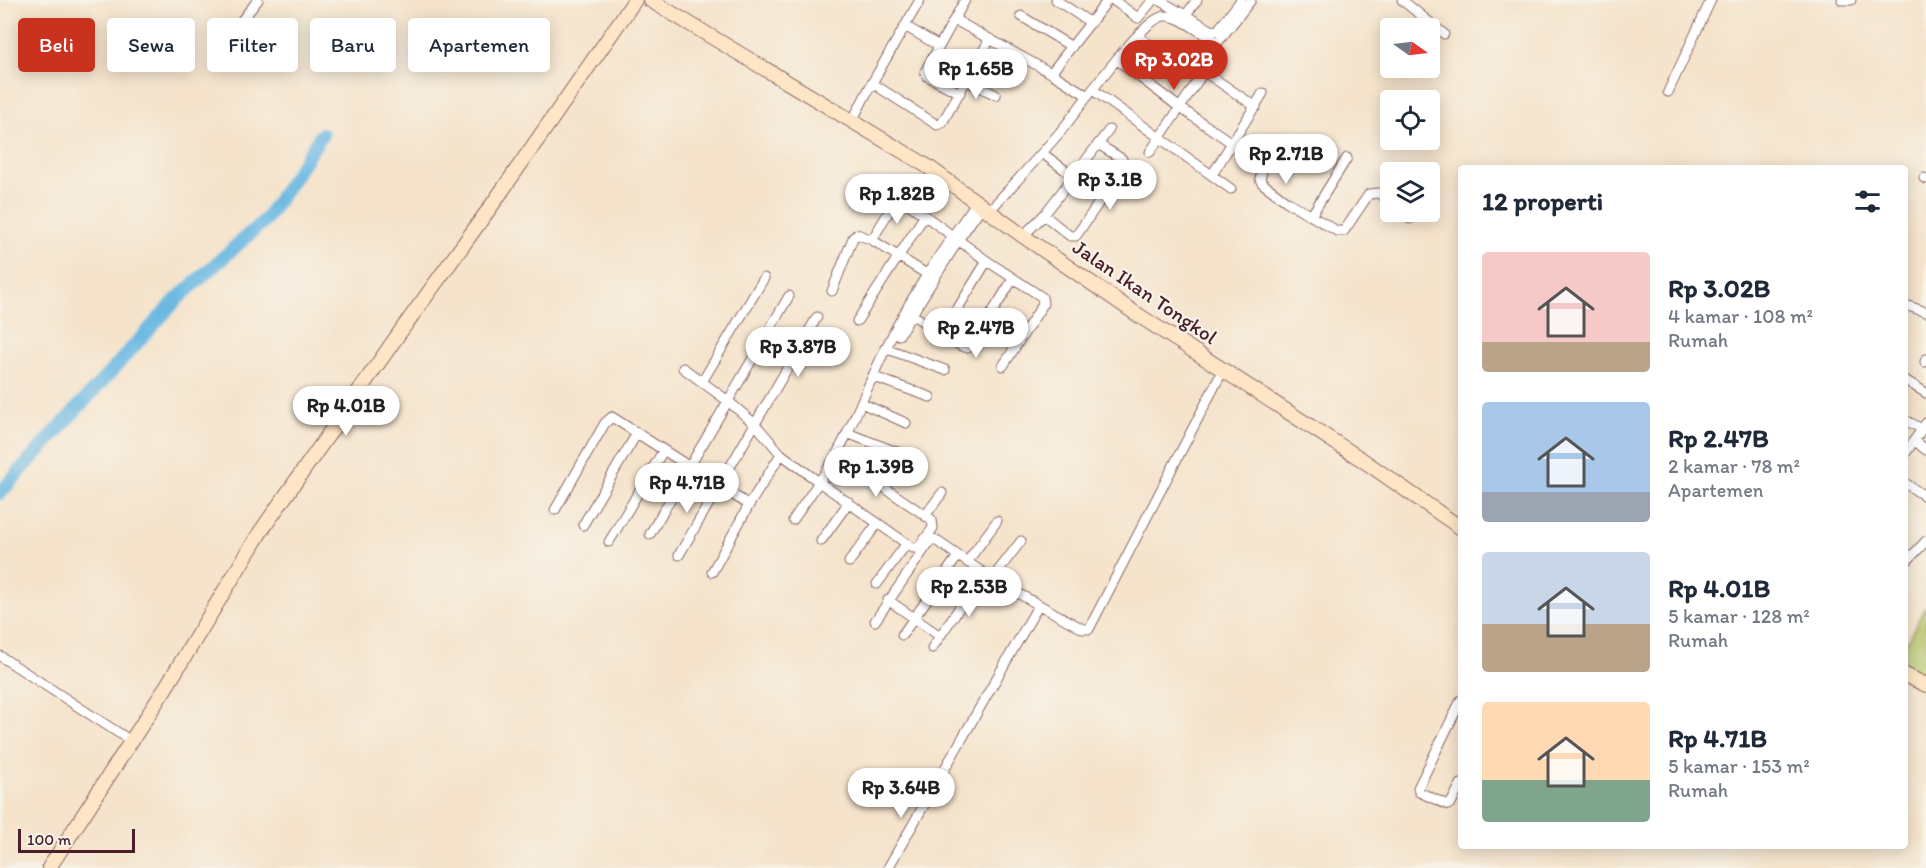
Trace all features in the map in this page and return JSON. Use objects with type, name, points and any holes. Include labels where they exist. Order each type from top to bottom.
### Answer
[{"type":"main road","points":[[49,868],[163,692],[261,531],[635,0]]},
{"type":"main road","name":"Jalan Ikan Tongkol","points":[[650,0],[927,166],[1023,236],[1364,461],[1458,526]]},
{"type":"main road","points":[[1908,676],[1926,685]]},
{"type":"street","points":[[244,18],[258,0]]},
{"type":"street","points":[[852,121],[920,0]]},
{"type":"street","points":[[960,93],[925,74],[925,70],[965,0]]},
{"type":"street","points":[[1056,0],[1091,23]]},
{"type":"street","points":[[1051,73],[1108,0]]},
{"type":"street","points":[[1113,0],[1138,18],[1153,0]]},
{"type":"street","points":[[1160,0],[1185,16],[1217,31],[1241,0]]},
{"type":"street","points":[[1185,16],[1197,0]]},
{"type":"street","points":[[1150,152],[1201,75],[1218,42],[1251,0]]},
{"type":"street","points":[[1402,0],[1444,34]]},
{"type":"street","points":[[1668,92],[1711,0]]},
{"type":"street","points":[[1842,0],[1851,0]]},
{"type":"street","points":[[1021,16],[1072,47]]},
{"type":"street","points":[[793,520],[836,455],[886,351],[956,237],[983,206],[1042,153],[1137,36],[1157,18],[1167,16],[1218,42]]},
{"type":"street","points":[[955,20],[1090,93],[1159,137],[1231,189]]},
{"type":"street","points":[[905,26],[939,46]]},
{"type":"street","points":[[1137,36],[1256,107]]},
{"type":"street","points":[[872,83],[939,125],[990,39]]},
{"type":"street","points":[[1117,60],[1179,107],[1260,159],[1264,164],[1260,179],[1262,183],[1337,231],[1341,232],[1369,194],[1380,194]]},
{"type":"street","points":[[967,81],[996,95]]},
{"type":"street","points":[[1212,175],[1263,93]]},
{"type":"street","points":[[1023,236],[1044,215],[1109,130]]},
{"type":"street","points":[[1044,215],[1070,236],[1076,236],[1124,166],[1122,159],[1098,144]]},
{"type":"street","points":[[1042,153],[1073,176]]},
{"type":"street","points":[[1311,216],[1347,158]]},
{"type":"street","points":[[872,240],[895,194],[987,261],[1042,297],[1044,301],[1003,366]]},
{"type":"street","points":[[857,321],[925,215]]},
{"type":"street","points":[[832,291],[855,235],[860,234],[931,277]]},
{"type":"street","points":[[942,334],[987,261]]},
{"type":"street","points":[[702,382],[764,278]]},
{"type":"street","points":[[909,313],[961,346],[970,347],[1013,279]]},
{"type":"street","points":[[650,534],[789,296]]},
{"type":"street","points":[[1908,306],[1926,312]]},
{"type":"street","points":[[679,555],[818,317]]},
{"type":"street","points":[[886,351],[945,370]]},
{"type":"street","points":[[683,368],[756,425],[781,454],[907,543],[918,548],[929,535],[933,524],[925,516],[836,455]]},
{"type":"street","points":[[875,621],[932,540],[940,542],[992,579],[1038,606],[1083,629],[1089,629],[1223,370]]},
{"type":"street","points":[[874,377],[930,397]]},
{"type":"street","points":[[1908,382],[1926,393]]},
{"type":"street","points":[[861,404],[906,423]]},
{"type":"street","points":[[555,510],[607,419],[612,417],[749,505]]},
{"type":"street","points":[[1908,421],[1924,426],[1908,449]]},
{"type":"street","points":[[583,525],[637,433]]},
{"type":"street","points":[[847,433],[902,454]]},
{"type":"street","points":[[1914,440],[1926,450]]},
{"type":"street","points":[[609,542],[663,451]]},
{"type":"street","points":[[712,572],[749,505],[781,454]]},
{"type":"street","points":[[1908,486],[1926,497]]},
{"type":"street","points":[[925,516],[942,493]]},
{"type":"street","points":[[821,541],[849,502]]},
{"type":"street","points":[[967,562],[997,521]]},
{"type":"street","points":[[849,562],[878,523]]},
{"type":"street","points":[[992,579],[1021,541]]},
{"type":"street","points":[[1908,560],[1926,541]]},
{"type":"street","points":[[877,584],[907,543]]},
{"type":"street","points":[[1908,549],[1914,554]]},
{"type":"street","points":[[902,634],[958,556]]},
{"type":"street","points":[[932,648],[983,573]]},
{"type":"street","points":[[888,600],[940,636]]},
{"type":"street","points":[[888,868],[1038,606]]},
{"type":"street","points":[[0,656],[131,741]]},
{"type":"street","points":[[1458,713],[1419,792],[1448,805],[1458,790]]},
{"type":"green space","points":[[1926,606],[1926,677],[1908,668],[1908,639]]},
{"type":"waterway","points":[[0,493],[177,299],[266,219],[322,134]]}]
